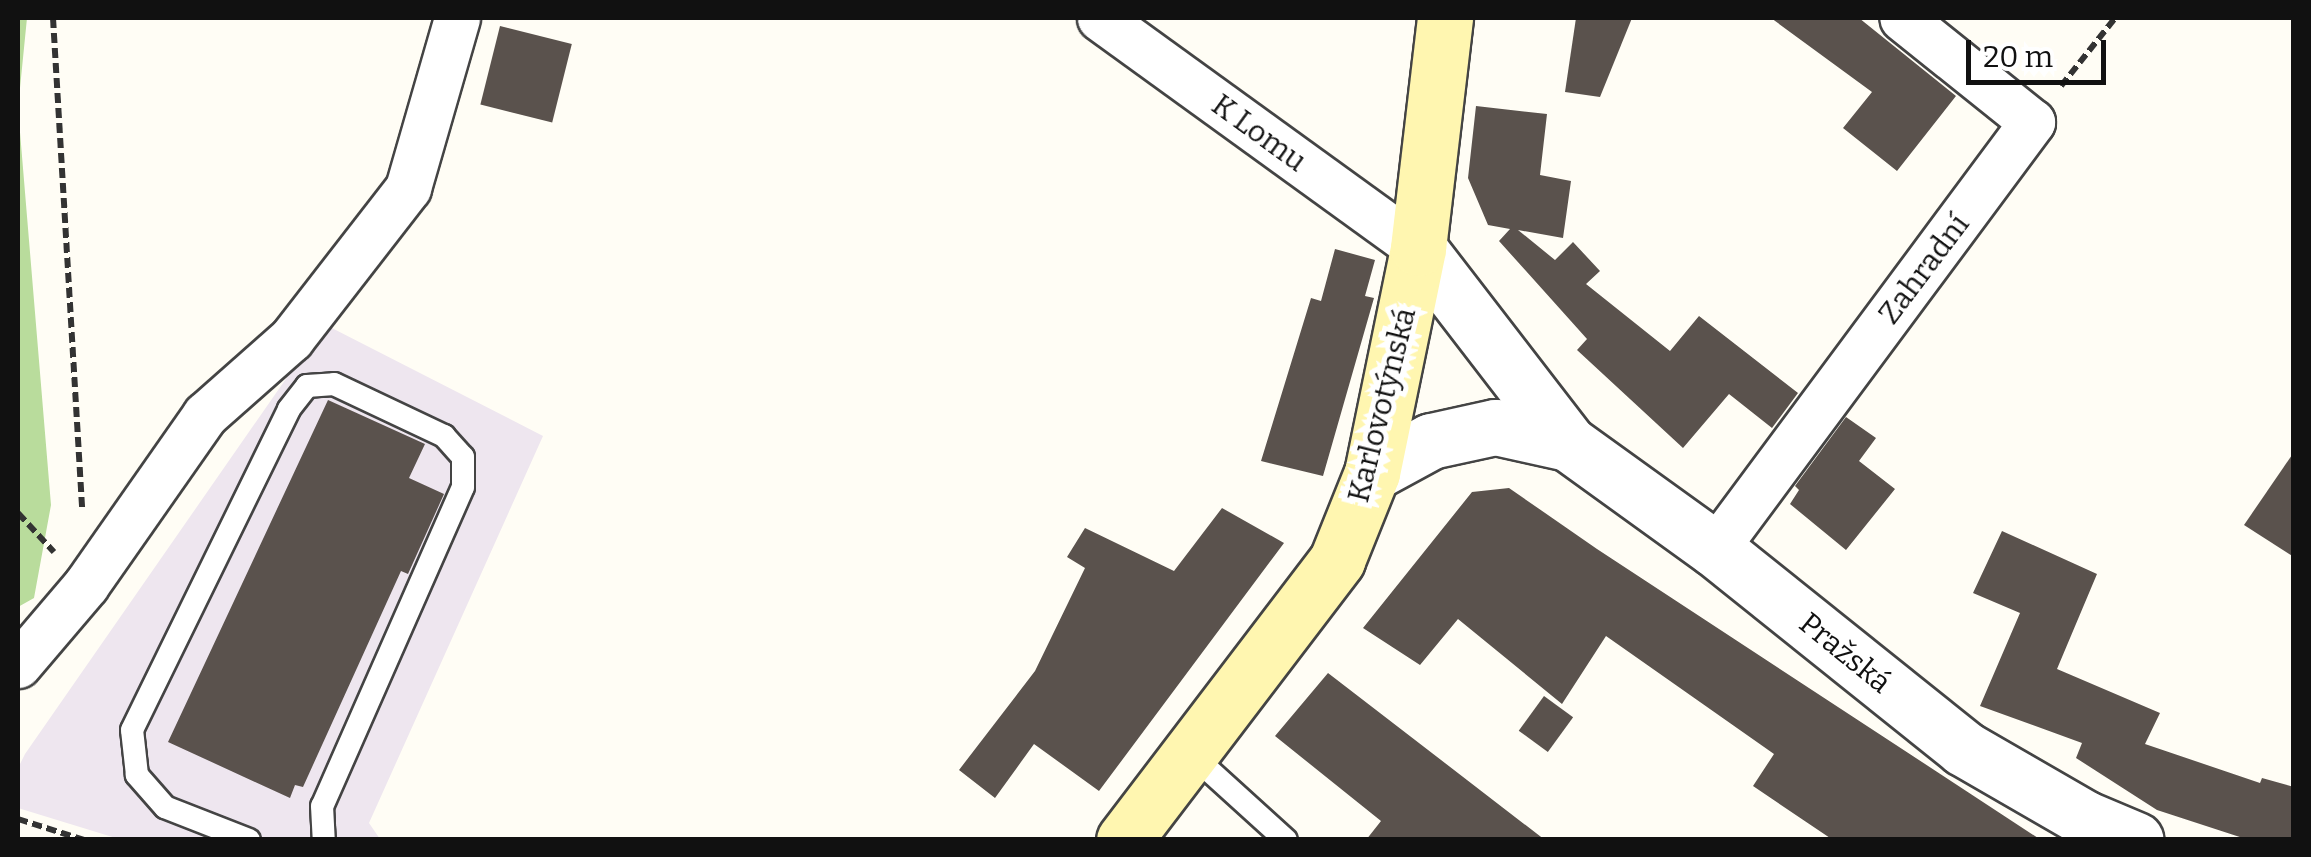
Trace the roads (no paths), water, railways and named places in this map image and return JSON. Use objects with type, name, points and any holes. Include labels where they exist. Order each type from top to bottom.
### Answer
[{"type":"main road","name":"Karlovotýnská","points":[[1124,840],[1337,560],[1372,473],[1418,248],[1445,18]]},
{"type":"street","points":[[18,665],[86,585],[205,415],[291,339],[408,188],[457,18]]},
{"type":"street","name":"K Lomu","points":[[1100,18],[1418,248]]},
{"type":"street","name":"Zahradní","points":[[1716,550],[2032,122],[1902,18]]},
{"type":"street","name":"Pražská","points":[[1418,248],[1568,443],[1716,550],[1963,748],[2084,818],[2136,840]]},
{"type":"street","name":"Pražská","points":[[1372,473],[1431,441],[1495,427],[1568,443]]},
{"type":"lane","points":[[249,840],[165,807],[137,775],[132,730],[289,408],[307,386],[334,384],[444,436],[464,457],[463,487],[322,806],[324,840]]},
{"type":"lane","points":[[1192,754],[1286,840]]}]
